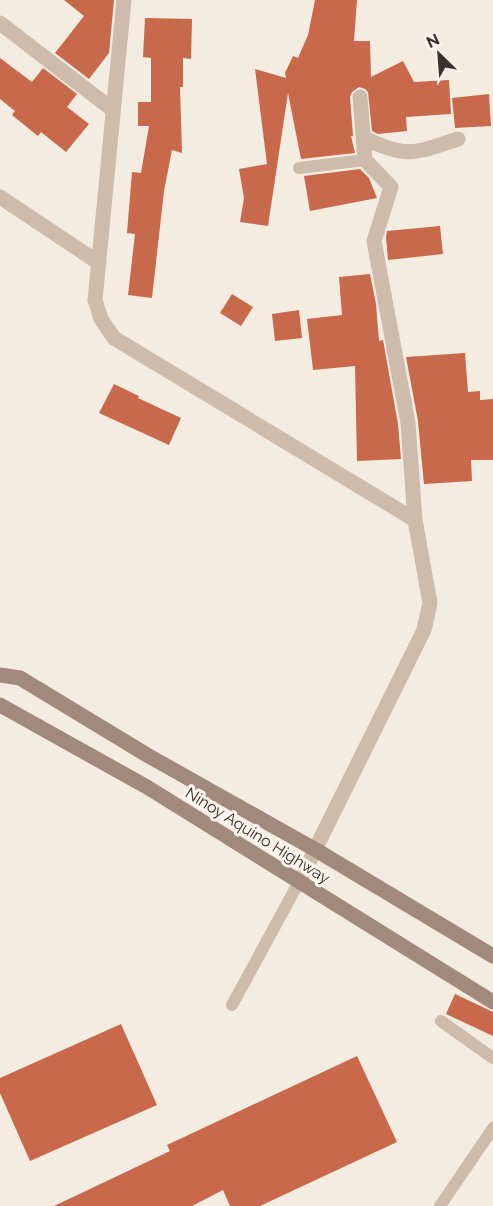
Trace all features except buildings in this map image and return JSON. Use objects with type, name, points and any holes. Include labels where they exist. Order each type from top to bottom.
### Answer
[{"type":"main road","name":"Ninoy Aquino Highway","points":[[0,675],[20,678],[147,755],[316,850],[493,956]]},
{"type":"main road","name":"Ninoy Aquino Highway","points":[[0,705],[147,787],[493,1002]]},
{"type":"street","points":[[124,0],[95,300],[100,319],[114,338],[415,520]]},
{"type":"street","points":[[0,23],[113,110]]},
{"type":"street","points":[[299,882],[424,630],[430,603],[415,520],[408,423],[374,241],[391,186],[366,160],[360,97]]},
{"type":"street","points":[[364,138],[386,149],[405,152],[420,151],[458,139]]},
{"type":"street","points":[[0,196],[99,263]]},
{"type":"lane","points":[[299,168],[366,160]]},
{"type":"lane","points":[[232,1005],[299,882]]},
{"type":"lane","points":[[441,1022],[493,1058]]},
{"type":"lane","points":[[440,1206],[493,1128]]}]
